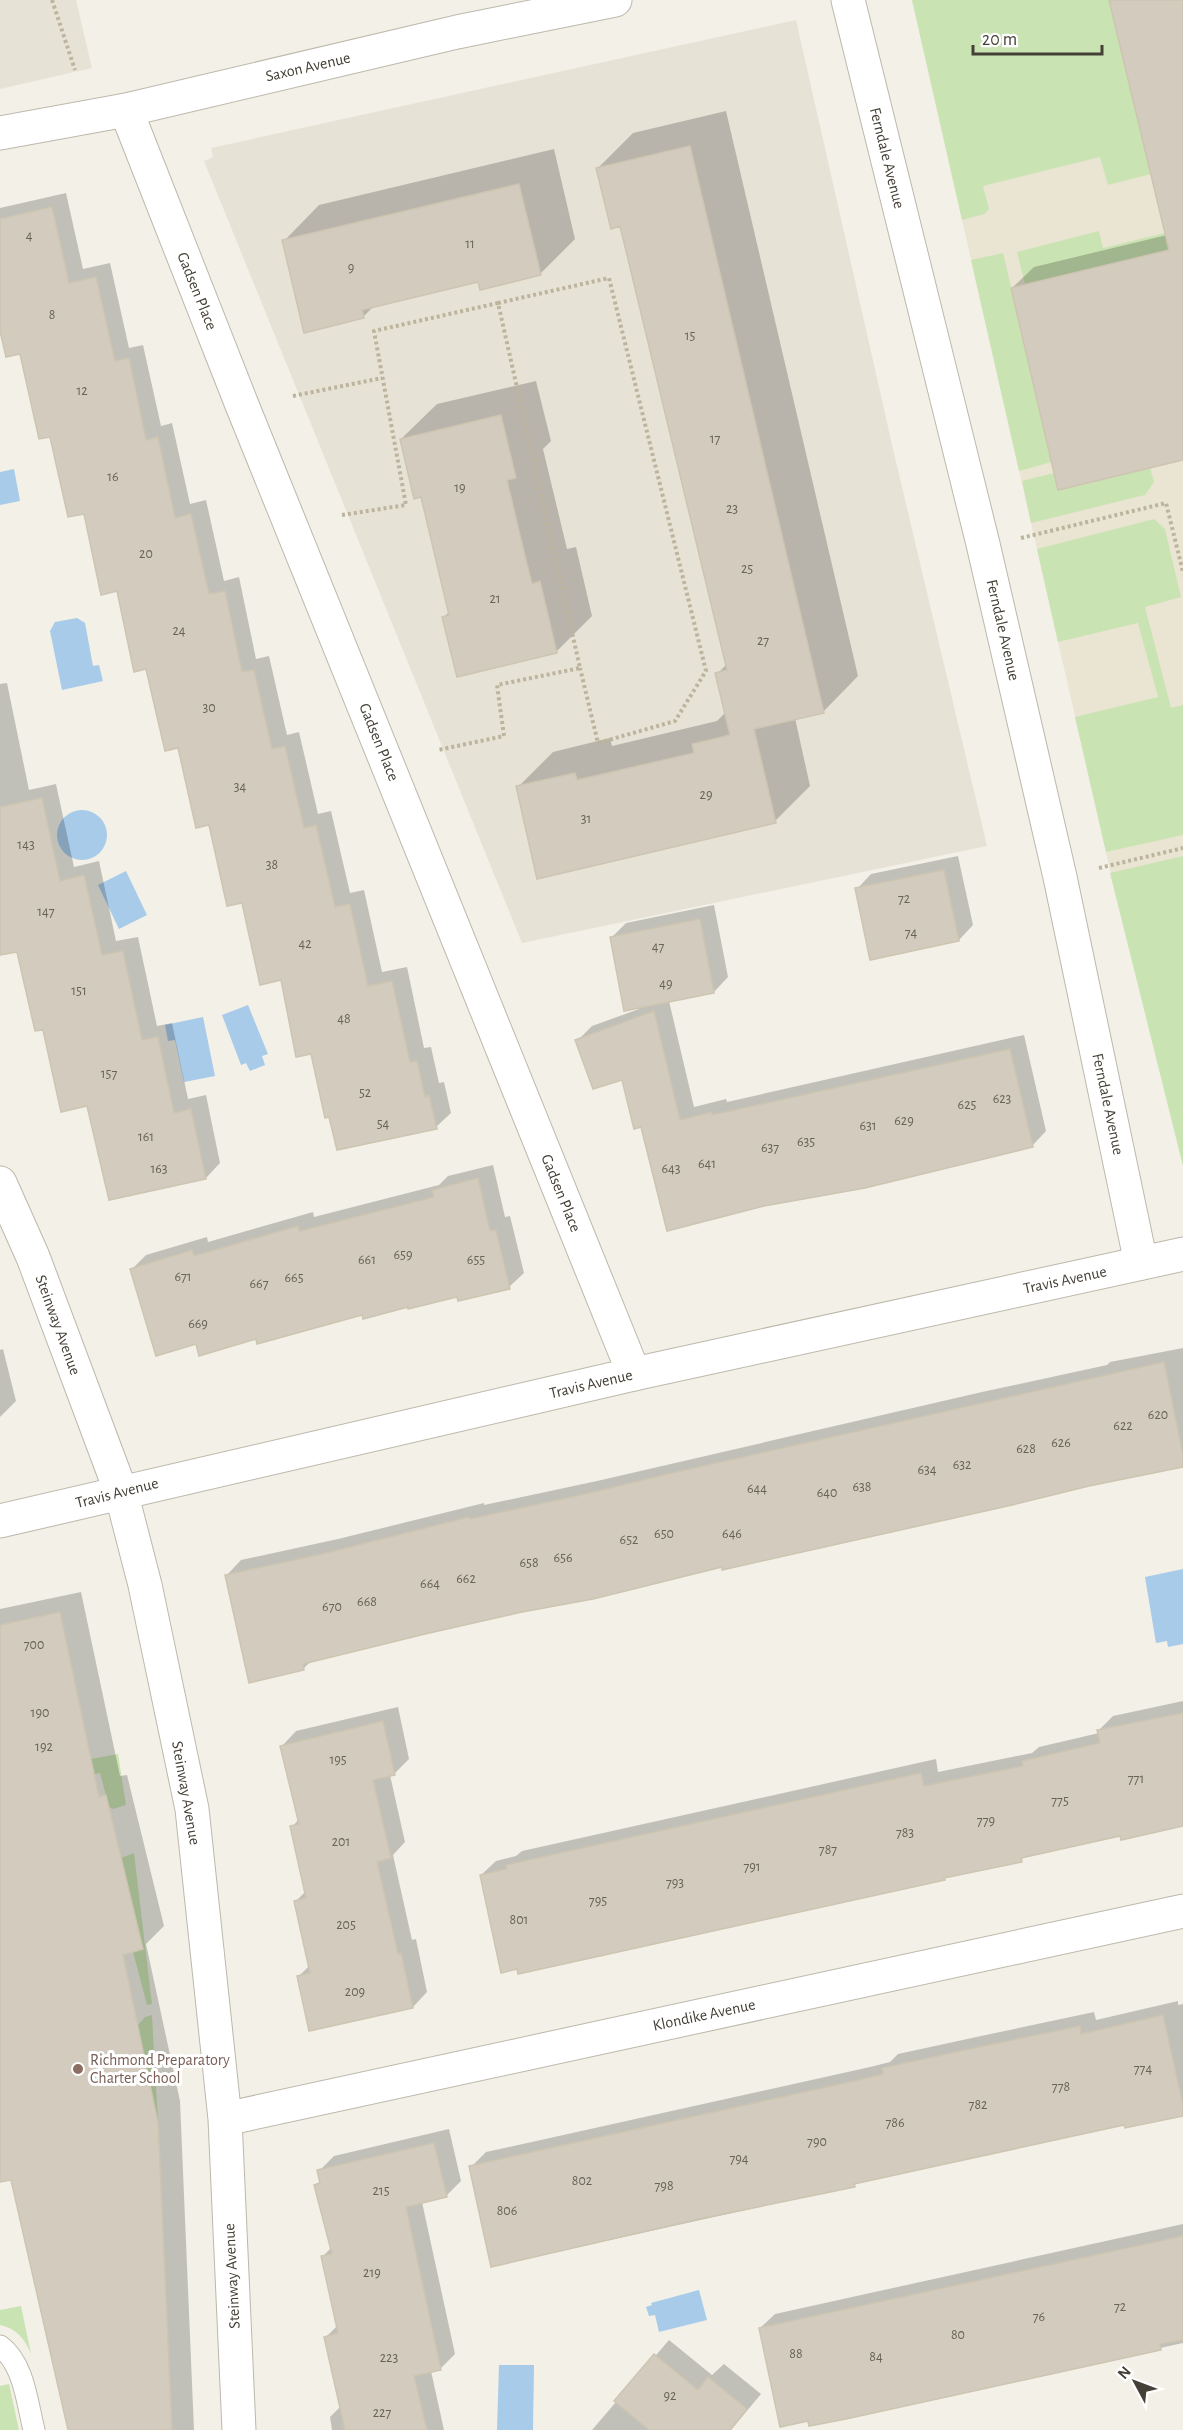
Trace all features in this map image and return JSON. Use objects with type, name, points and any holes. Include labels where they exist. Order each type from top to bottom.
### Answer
[{"type":"street","name":"Saxon Avenue","points":[[0,133],[126,110],[457,32],[615,0]]},
{"type":"street","name":"Ferndale Avenue","points":[[848,0],[983,544],[1050,831],[1141,1263]]},
{"type":"street","name":"Gadsen Place","points":[[126,110],[242,405],[634,1374]]},
{"type":"street","name":"Steinway Avenue","points":[[0,1183],[33,1257],[121,1492],[145,1585],[192,1809],[225,2119],[239,2430]]},
{"type":"street","name":"Travis Avenue","points":[[0,1521],[634,1374],[1183,1254]]},
{"type":"street","name":"Klondike Avenue","points":[[225,2119],[1183,1911]]},
{"type":"lane","points":[[0,2346],[11,2354],[18,2367],[34,2430]]},
{"type":"path","points":[[52,0],[75,70]]},
{"type":"path","points":[[342,515],[406,505],[374,331],[498,303],[609,278],[706,671],[675,721],[598,743],[498,303]]},
{"type":"path","points":[[294,396],[382,378]]},
{"type":"path","points":[[1022,538],[1166,503],[1183,572]]},
{"type":"path","points":[[438,750],[504,736],[496,685],[580,668]]},
{"type":"path","points":[[1099,868],[1183,848]]},
{"type":"shaded area","points":[[0,0],[76,0],[92,68],[0,89]]},
{"type":"shaded area","points":[[912,0],[1183,0],[1183,876],[1115,892]]},
{"type":"shaded area","points":[[796,20],[893,449],[987,846],[522,943],[204,161],[213,157],[211,148]]},
{"type":"green space","points":[[912,0],[1109,0],[1151,174],[1108,185],[1100,157],[983,186],[989,209],[984,214],[962,220]]},
{"type":"green space","points":[[1099,231],[1103,248],[1165,233],[1169,250],[1025,284],[1017,252]]},
{"type":"green space","points":[[1003,253],[1052,462],[1019,471],[971,260]]},
{"type":"green space","points":[[1150,468],[1154,482],[1145,495],[1031,523],[1022,481],[1054,473],[1059,490]]},
{"type":"green space","points":[[1154,519],[1165,529],[1181,597],[1145,607],[1171,708],[1183,705],[1183,835],[1106,852],[1075,717],[1158,697],[1138,623],[1058,642],[1037,549]]},
{"type":"green space","points":[[1183,856],[1183,1166],[1110,873]]},
{"type":"green space","points":[[118,1754],[126,1805],[113,1809],[109,1807],[100,1773],[0,1795],[0,1787],[85,1760]]},
{"type":"green space","points":[[134,1853],[152,2004],[147,2005],[133,1952],[143,1949],[121,1858]]},
{"type":"green space","points":[[152,2015],[158,2123],[138,2025],[145,2017]]},
{"type":"green space","points":[[21,2306],[31,2354],[19,2335],[0,2325],[0,2310]]},
{"type":"green space","points":[[9,2384],[19,2430],[0,2430],[0,2386]]},
{"type":"water","points":[[14,469],[20,501],[0,505],[0,472]]},
{"type":"water","points":[[77,618],[85,623],[93,666],[99,665],[103,681],[62,690],[50,631],[55,622]]},
{"type":"water","points":[[82,810],[91,812],[102,821],[107,835],[105,844],[96,855],[82,860],[73,858],[62,849],[57,835],[59,826],[68,815]]},
{"type":"water","points":[[126,871],[147,915],[119,929],[98,885]]},
{"type":"water","points":[[248,1005],[268,1054],[262,1056],[265,1065],[250,1071],[246,1063],[241,1065],[222,1015]]},
{"type":"water","points":[[203,1017],[215,1076],[184,1082],[175,1040],[168,1041],[165,1025]]},
{"type":"water","points":[[1183,1569],[1183,1644],[1168,1647],[1167,1641],[1156,1643],[1145,1577]]},
{"type":"water","points":[[699,2290],[707,2320],[659,2332],[655,2315],[649,2316],[646,2307],[652,2305],[651,2303]]},
{"type":"water","points":[[499,2365],[534,2365],[533,2430],[497,2430]]},
{"type":"building","points":[[1109,0],[1183,0],[1183,460],[1058,490],[1011,288],[1169,250]]},
{"type":"building","points":[[690,146],[824,713],[754,729],[776,823],[537,879],[516,786],[575,773],[577,780],[694,753],[692,744],[730,735],[715,673],[727,670],[620,226],[611,229],[596,168]]},
{"type":"building","points":[[519,184],[541,275],[480,290],[478,282],[362,310],[364,318],[304,333],[282,240]]},
{"type":"building","points":[[52,207],[69,283],[96,277],[115,361],[129,358],[146,440],[158,437],[175,518],[191,514],[209,594],[225,591],[242,672],[254,670],[272,749],[285,746],[304,828],[316,825],[335,907],[350,904],[368,986],[392,981],[410,1062],[417,1061],[425,1097],[429,1095],[437,1129],[337,1150],[329,1117],[325,1118],[311,1054],[296,1057],[281,980],[260,985],[242,903],[227,906],[209,825],[196,828],[178,748],[165,751],[146,669],[134,672],[117,591],[101,595],[84,514],[68,517],[50,437],[39,439],[20,354],[6,357],[0,331],[0,219]]},
{"type":"building","points":[[501,415],[516,478],[507,480],[532,584],[540,581],[557,653],[457,677],[442,617],[449,615],[421,497],[414,499],[400,439]]},
{"type":"building","points":[[42,798],[60,881],[84,875],[102,955],[123,951],[142,1040],[158,1037],[174,1113],[191,1109],[206,1179],[109,1200],[87,1106],[61,1112],[43,1030],[35,1031],[17,952],[0,955],[0,807]]},
{"type":"building","points":[[944,870],[959,941],[870,960],[855,888]]},
{"type":"building","points":[[700,919],[714,993],[624,1011],[610,937]]},
{"type":"building","points":[[654,1011],[680,1120],[712,1112],[712,1115],[1010,1049],[1033,1147],[865,1188],[764,1206],[667,1231],[641,1127],[634,1129],[622,1080],[593,1089],[575,1040]]},
{"type":"building","points":[[478,1178],[490,1231],[496,1230],[510,1289],[458,1301],[457,1297],[408,1309],[408,1307],[363,1319],[362,1315],[257,1344],[256,1339],[199,1356],[196,1344],[156,1356],[130,1269],[192,1250],[194,1256],[298,1226],[300,1231],[434,1197],[432,1190]]},
{"type":"building","points":[[1164,1362],[1183,1455],[1183,1467],[1089,1486],[722,1570],[722,1567],[593,1599],[425,1634],[303,1664],[304,1670],[249,1683],[225,1575],[322,1554],[469,1517],[470,1519],[581,1495]]},
{"type":"building","name":"Richmond Preparatory Charter School","points":[[60,1612],[99,1797],[106,1795],[143,1949],[123,1955],[158,2123],[172,2430],[68,2430],[11,2180],[0,2182],[0,1625]]},
{"type":"building","points":[[1183,1713],[1183,1826],[1121,1840],[1120,1836],[1021,1858],[1022,1862],[944,1878],[945,1880],[518,1974],[517,1969],[501,1973],[480,1875],[507,1869],[506,1865],[921,1773],[924,1786],[1023,1766],[1022,1761],[1100,1743],[1097,1730]]},
{"type":"building","points":[[383,1721],[395,1775],[373,1780],[391,1858],[377,1862],[413,2008],[309,2031],[297,1976],[310,1973],[294,1901],[306,1898],[290,1826],[299,1824],[280,1746]]},
{"type":"building","points":[[1163,2015],[1183,2105],[1183,2116],[1125,2128],[1124,2125],[936,2166],[854,2184],[855,2187],[699,2219],[491,2267],[469,2166],[854,2081],[883,2074],[882,2068],[1080,2026],[1081,2034]]},
{"type":"building","points":[[434,2143],[447,2197],[406,2207],[441,2370],[414,2376],[427,2430],[345,2430],[324,2337],[338,2333],[321,2256],[332,2254],[314,2185],[320,2183],[317,2170]]},
{"type":"building","points":[[1183,2236],[1183,2340],[1160,2344],[1161,2350],[846,2419],[809,2426],[808,2421],[780,2427],[759,2328]]},
{"type":"building","points":[[654,2354],[698,2390],[708,2377],[747,2409],[730,2430],[649,2430],[614,2401]]},
{"type":"place","name":"Richmond Preparatory Charter School","points":[[78,2069]]}]
